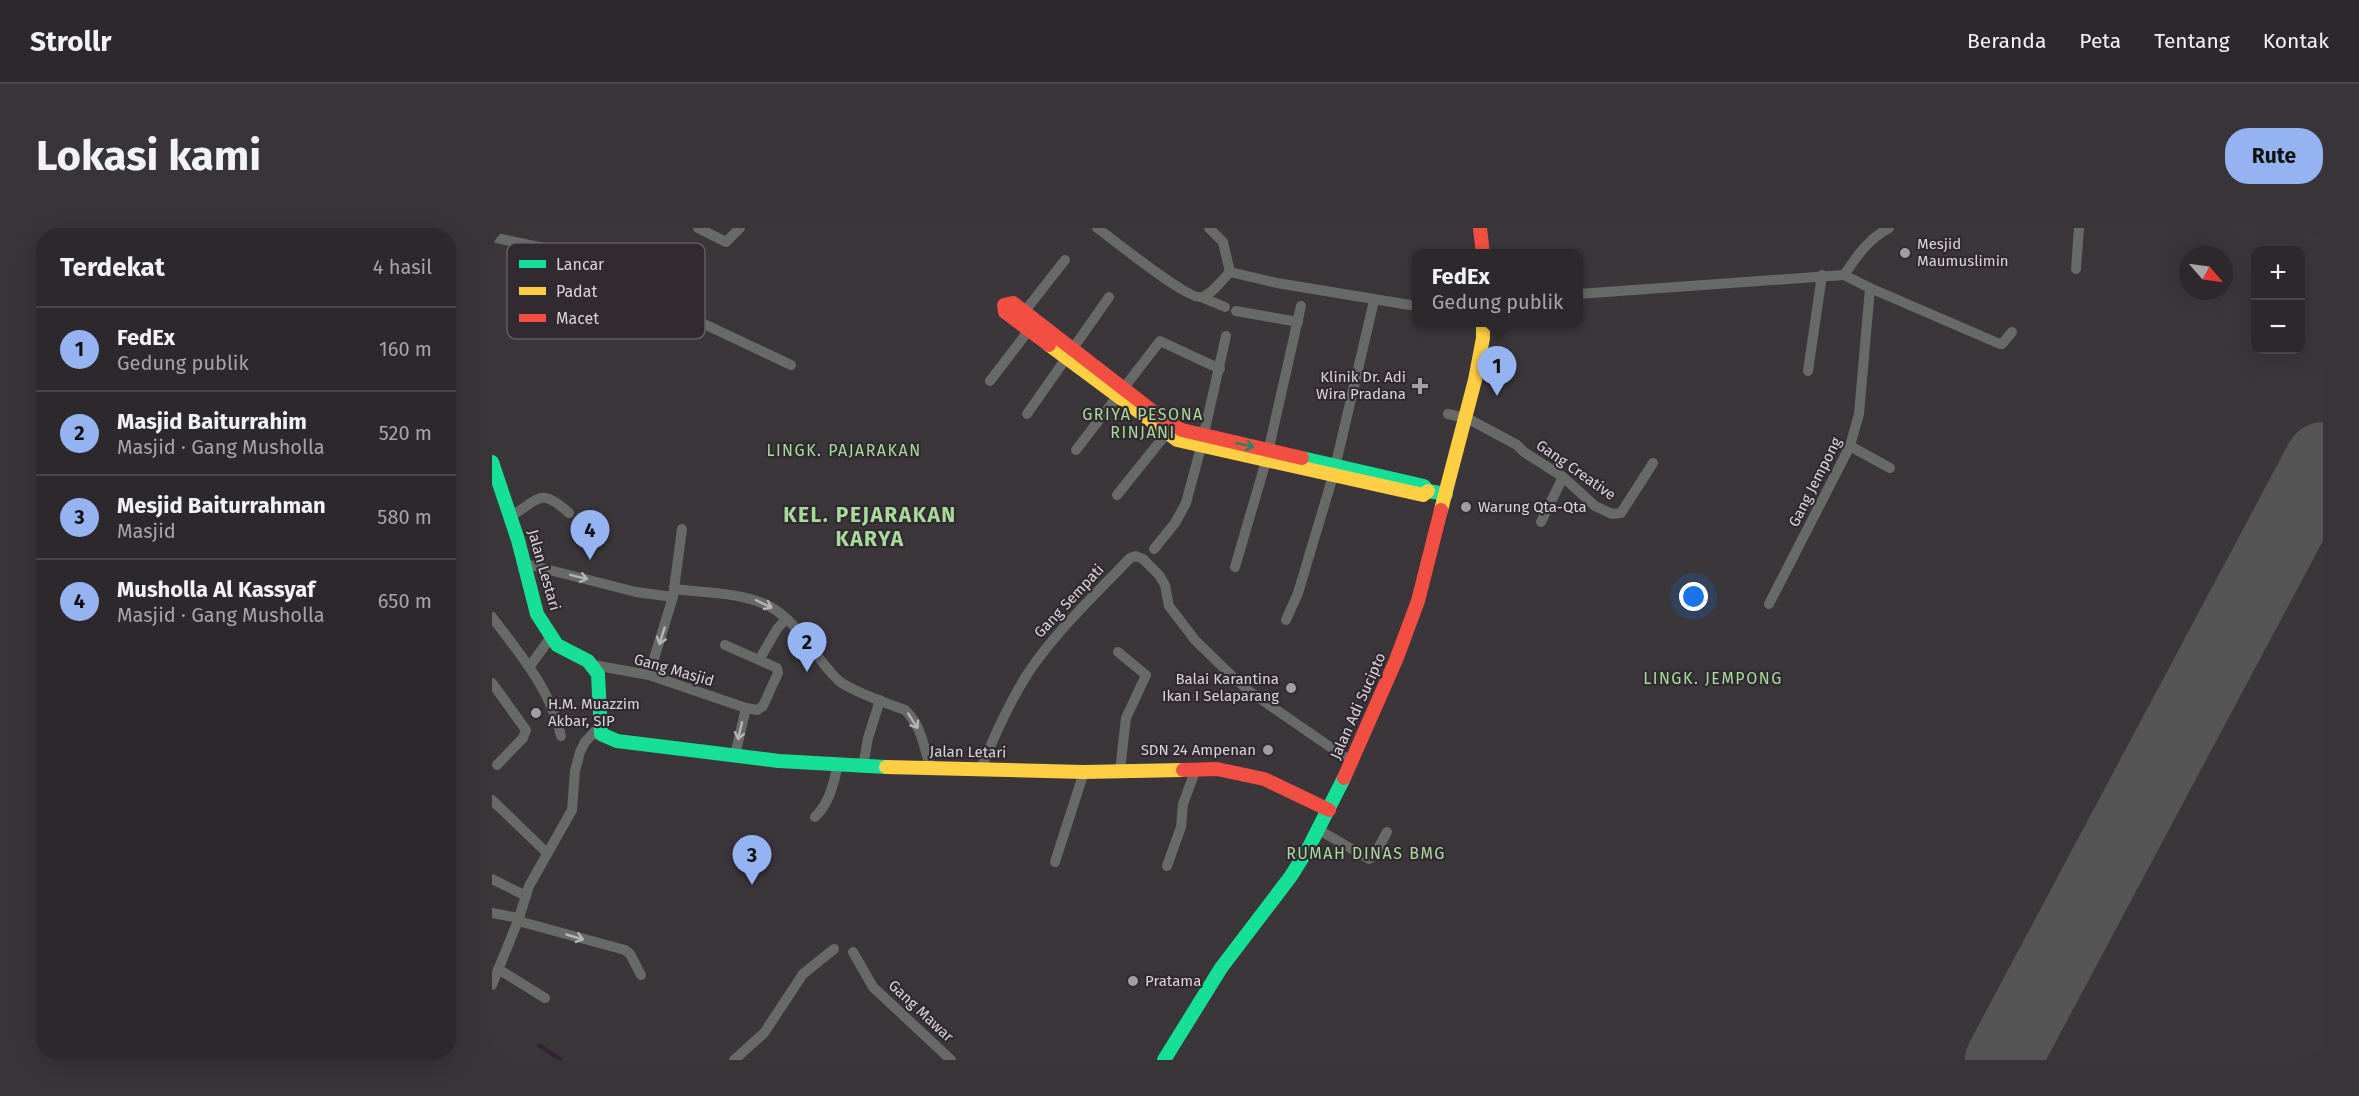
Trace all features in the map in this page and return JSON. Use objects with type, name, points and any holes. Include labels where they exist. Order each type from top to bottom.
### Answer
[{"type":"main road","points":[[1480,228],[1482,249]]},
{"type":"main road","points":[[1021,316],[1029,330],[1070,354]]},
{"type":"main road","points":[[1021,316],[1119,392],[1166,435],[1267,455],[1423,495],[1436,492]]},
{"type":"main road","name":"Jalan Adi Sucipto","points":[[1164,1060],[1221,968],[1291,876],[1319,830],[1352,762],[1411,624],[1436,492],[1456,416],[1475,380],[1483,327]]},
{"type":"main road","points":[[1119,392],[1203,441]]},
{"type":"main road","name":"Jalan Lestari","points":[[492,462],[511,516],[537,615],[551,637],[563,649],[593,665]]},
{"type":"main road","points":[[593,665],[598,674],[600,686],[600,730]]},
{"type":"main road","name":"Jalan Letari","points":[[600,730],[616,741],[862,767],[1084,772],[1217,769],[1264,779],[1329,810]]},
{"type":"street","points":[[698,228],[726,242],[740,228]]},
{"type":"street","points":[[1098,228],[1178,288],[1195,297],[1201,297],[1225,307]]},
{"type":"street","points":[[1209,228],[1223,242],[1230,272]]},
{"type":"street","points":[[1844,275],[1873,232],[1889,228]]},
{"type":"street","points":[[2076,269],[2079,228]]},
{"type":"street","points":[[492,237],[520,243]]},
{"type":"street","points":[[1021,316],[1065,260]]},
{"type":"street","points":[[1201,297],[1230,272]]},
{"type":"street","points":[[1230,272],[1309,289],[1412,305]]},
{"type":"street","points":[[1808,371],[1822,275]]},
{"type":"street","points":[[1583,294],[1844,275],[2000,344],[2012,332]]},
{"type":"street","name":"Gang Jempong","points":[[1769,604],[1856,432],[1870,288]]},
{"type":"street","points":[[1027,414],[1108,297]]},
{"type":"street","points":[[1286,620],[1298,593],[1334,471],[1373,305]]},
{"type":"street","points":[[1235,567],[1267,455],[1301,306]]},
{"type":"street","points":[[1236,311],[1298,322]]},
{"type":"street","points":[[705,324],[791,364]]},
{"type":"street","points":[[990,381],[1029,330]]},
{"type":"street","points":[[1154,549],[1174,523],[1185,503],[1203,441],[1227,336]]},
{"type":"street","points":[[1076,450],[1160,341],[1220,369]]},
{"type":"street","name":"Gang Creative","points":[[1456,416],[1517,445],[1563,477],[1595,506],[1617,515],[1621,513],[1653,463]]},
{"type":"street","points":[[1117,495],[1166,435]]},
{"type":"street","points":[[1850,446],[1890,468]]},
{"type":"street","points":[[1541,522],[1563,477]]},
{"type":"street","points":[[511,516],[532,500],[540,497],[555,502],[569,513]]},
{"type":"street","points":[[649,675],[673,593],[682,529]]},
{"type":"street","name":"Gang Sempati","points":[[981,768],[1014,697],[1039,658],[1067,623],[1130,558],[1136,556],[1143,559],[1159,575],[1165,585],[1169,606],[1195,640],[1249,691],[1352,762]]},
{"type":"street","points":[[522,563],[636,592],[754,599],[771,607],[786,619],[840,681],[905,710],[913,717],[918,726],[930,767]]},
{"type":"street","points":[[492,617],[530,666],[546,694],[561,736]]},
{"type":"street","points":[[759,660],[777,629],[786,619]]},
{"type":"street","points":[[530,666],[551,637]]},
{"type":"street","points":[[725,645],[777,669],[778,675],[763,706],[757,710],[746,708],[735,755]]},
{"type":"street","points":[[1119,652],[1146,675],[1126,718],[1120,770]]},
{"type":"street","name":"Gang Masjid","points":[[593,665],[649,675],[746,708]]},
{"type":"street","points":[[492,683],[526,732],[523,738],[496,765]]},
{"type":"street","points":[[862,767],[880,700]]},
{"type":"street","points":[[492,985],[519,920],[526,896],[572,810],[575,771],[580,753],[585,742],[600,730]]},
{"type":"street","points":[[815,817],[825,807],[830,797],[838,765]]},
{"type":"street","points":[[1167,866],[1181,827],[1183,804],[1196,769]]},
{"type":"street","points":[[1054,862],[1084,772]]},
{"type":"street","points":[[492,800],[547,853]]},
{"type":"street","points":[[1319,830],[1369,859],[1374,856],[1387,832]]},
{"type":"street","points":[[492,879],[526,896]]},
{"type":"street","points":[[492,913],[625,950],[630,954],[641,975]]},
{"type":"street","points":[[734,1060],[764,1033],[803,974],[834,949]]},
{"type":"street","name":"Gang Mawar","points":[[853,952],[873,987],[951,1060]]},
{"type":"street","points":[[498,969],[545,998]]},
{"type":"waterway","points":[[539,1045],[561,1060]]},
{"type":"runway","points":[[2003,1060],[2323,460]]},
{"type":"traffic: fast","points":[[1302,458],[1424,486],[1428,491],[1446,494]]},
{"type":"traffic: fast","points":[[492,462],[518,540],[537,614],[557,645],[588,661],[598,674],[601,734],[617,741],[779,761],[886,767]]},
{"type":"traffic: fast","points":[[1164,1060],[1221,968],[1291,876],[1309,847],[1344,778]]},
{"type":"traffic: slow","points":[[1441,510],[1475,380],[1483,327]]},
{"type":"traffic: slow","points":[[1049,345],[1177,440],[1423,495],[1428,491]]},
{"type":"traffic: slow","points":[[886,767],[1084,772],[1183,770]]},
{"type":"traffic: jam","points":[[1480,228],[1482,249]]},
{"type":"traffic: jam","points":[[1049,345],[1005,312],[1004,305],[1013,303],[1164,420],[1182,430],[1302,458]]},
{"type":"traffic: jam","points":[[1344,778],[1396,660],[1418,601],[1441,510]]},
{"type":"traffic: jam","points":[[1183,770],[1217,769],[1264,779],[1329,810]]},
{"type":"place","name":"Mesjid Maumuslimin","points":[[1905,253]]},
{"type":"place","name":"Klinik Dr. Adi Wira Pradana","points":[[1420,386]]},
{"type":"place","name":"FedEx","points":[[1497,396]]},
{"type":"place","name":"Warung Qta-Qta","points":[[1466,507]]},
{"type":"place","name":"Musholla Al Kassyaf","points":[[590,560]]},
{"type":"place","name":"Masjid Baiturrahim","points":[[807,672]]},
{"type":"place","name":"Balai Karantina Ikan I Selaparang","points":[[1291,688]]},
{"type":"place","name":"H.M. Muazzim Akbar, SIP","points":[[536,713]]},
{"type":"place","name":"SDN 24 Ampenan","points":[[1268,750]]},
{"type":"place","name":"Mesjid Baiturrahman","points":[[752,885]]},
{"type":"place","name":"Pratama","points":[[1133,981]]},
{"type":"district","name":"GRIYA PESONA RINJANI","points":[[1143,423]]},
{"type":"district","name":"LINGK. PAJARAKAN","points":[[844,450]]},
{"type":"district","name":"KEL. PEJARAKAN KARYA","points":[[870,527]]},
{"type":"district","name":"LINGK. JEMPONG","points":[[1713,678]]},
{"type":"district","name":"RUMAH DINAS BMG","points":[[1366,853]]}]
